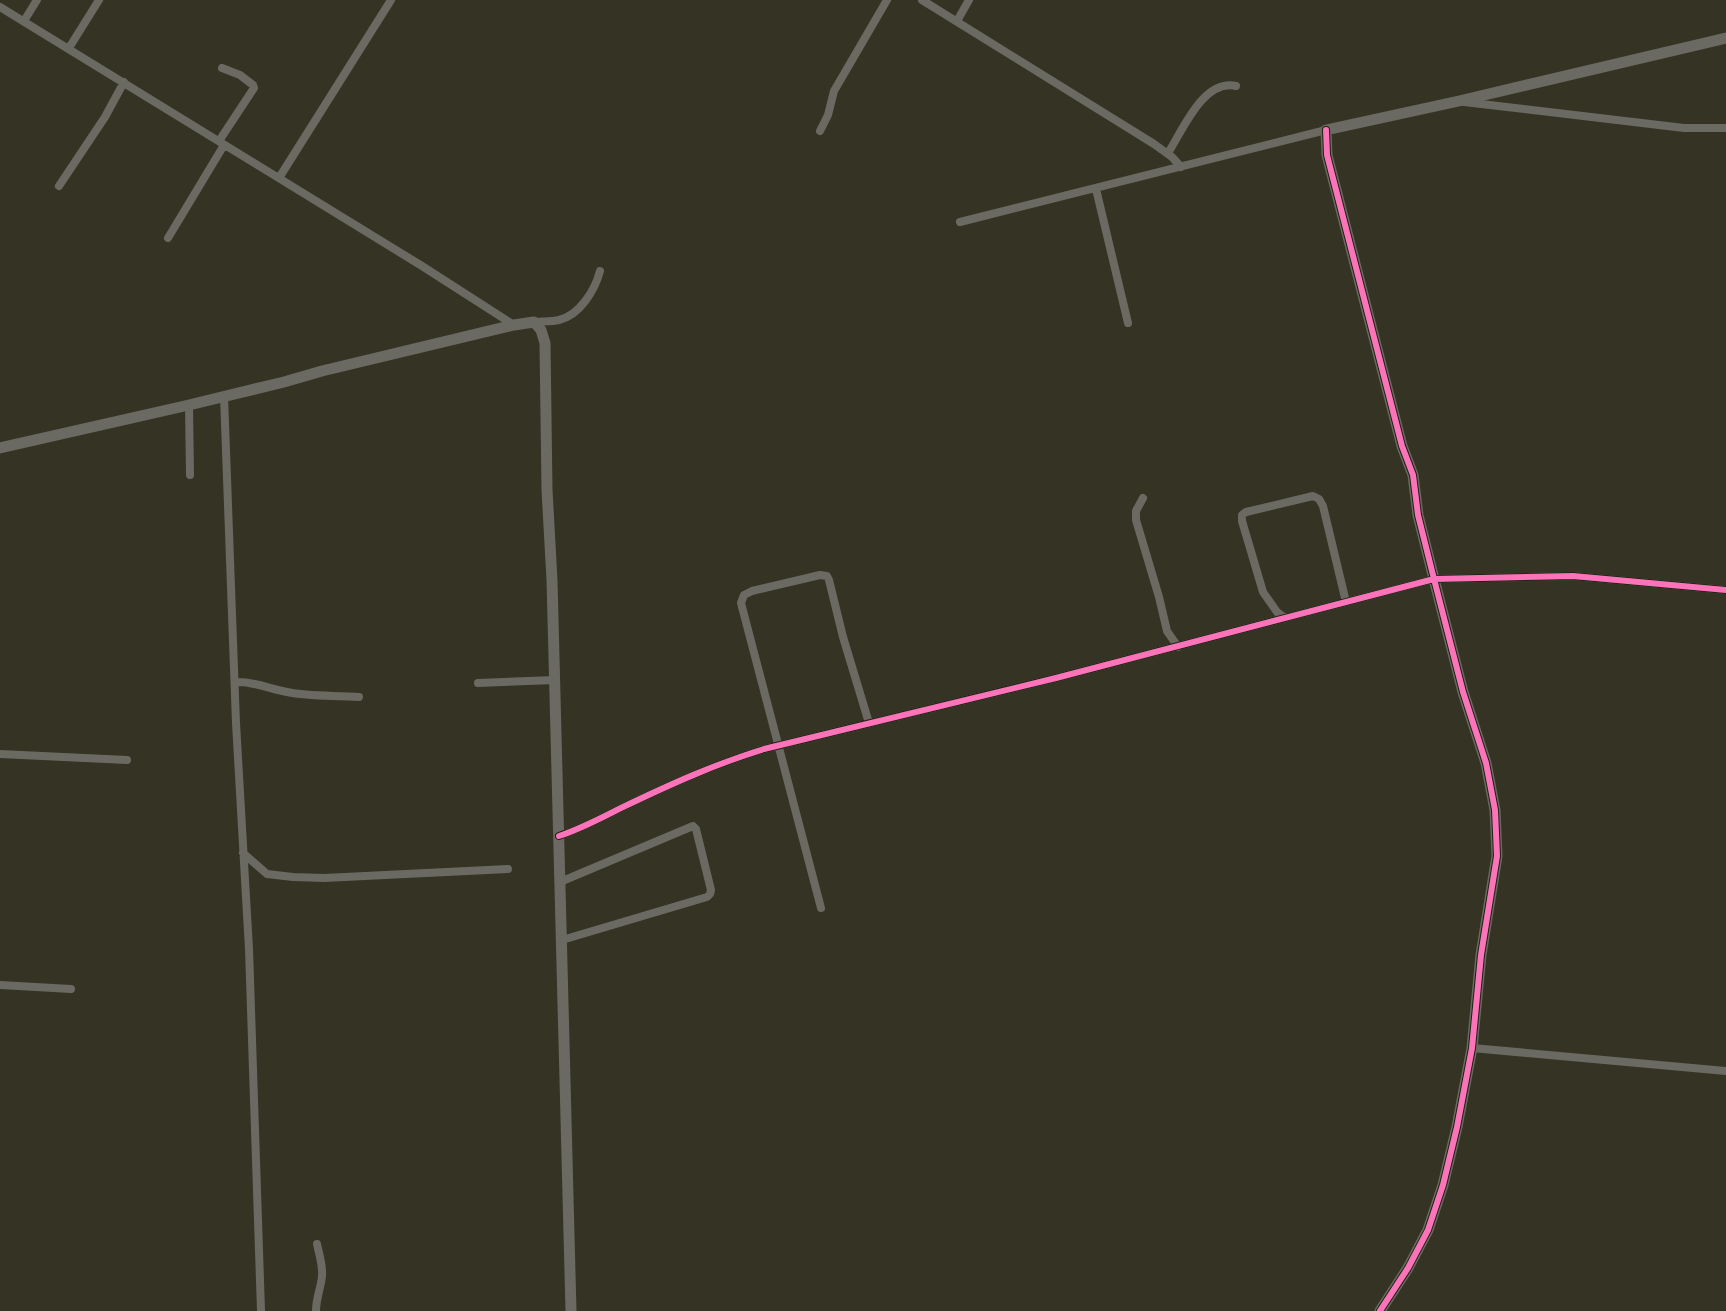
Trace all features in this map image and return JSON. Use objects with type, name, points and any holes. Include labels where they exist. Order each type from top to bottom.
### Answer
[{"type":"street","points":[[24,21],[37,0]]},
{"type":"street","points":[[69,48],[99,0]]},
{"type":"street","points":[[279,178],[391,0]]},
{"type":"street","points":[[820,131],[828,115],[834,91],[887,0]]},
{"type":"street","points":[[922,0],[1168,153],[1181,167]]},
{"type":"street","points":[[957,22],[969,0]]},
{"type":"street","points":[[0,7],[461,290],[514,325]]},
{"type":"street","points":[[960,222],[1326,130],[1459,101],[1726,38]]},
{"type":"street","points":[[168,238],[221,143],[254,88],[253,84],[240,75],[222,68]]},
{"type":"street","points":[[59,186],[105,117],[124,82]]},
{"type":"street","points":[[1168,153],[1191,116],[1207,94],[1224,85],[1236,86]]},
{"type":"street","points":[[1459,101],[1684,128],[1726,128]]},
{"type":"street","points":[[1326,130],[1327,155],[1402,446],[1413,475],[1418,515],[1463,692],[1486,763],[1495,810],[1497,856],[1481,955],[1472,1048],[1457,1128],[1443,1185],[1428,1230],[1408,1268],[1380,1311]]},
{"type":"street","points":[[1096,189],[1128,323]]},
{"type":"street","points":[[0,448],[189,405],[514,325],[560,320],[574,313],[593,287],[600,271]]},
{"type":"street","points":[[534,322],[541,330],[545,343],[547,490],[552,580],[555,680],[571,1311]]},
{"type":"street","points":[[224,396],[235,682],[249,949],[261,1311]]},
{"type":"street","points":[[189,405],[190,475]]},
{"type":"street","points":[[1285,618],[1273,608],[1262,592],[1242,521],[1242,515],[1246,512],[1313,496],[1319,499],[1323,506],[1346,602]]},
{"type":"street","points":[[1143,498],[1136,511],[1136,520],[1167,631],[1178,647]]},
{"type":"street","points":[[822,908],[741,603],[744,595],[752,591],[820,574],[827,576],[843,637],[869,723]]},
{"type":"street","points":[[559,836],[586,826],[705,770],[734,759],[778,746],[1178,647],[1434,579],[1574,576],[1726,590]]},
{"type":"street","points":[[478,683],[555,680]]},
{"type":"street","points":[[235,682],[244,681],[285,692],[299,694],[359,697]]},
{"type":"street","points":[[0,754],[127,760]]},
{"type":"street","points":[[560,882],[693,826],[696,829],[711,890],[707,897],[562,940]]},
{"type":"street","points":[[243,853],[267,874],[293,877],[324,878],[508,868]]},
{"type":"street","points":[[0,985],[70,989]]},
{"type":"street","points":[[1472,1048],[1726,1071]]},
{"type":"street","points":[[316,1311],[316,1297],[322,1272],[317,1244]]},
{"type":"cycle path","points":[[1326,130],[1327,155],[1402,446],[1413,475],[1418,515],[1463,692],[1486,763],[1495,810],[1497,856],[1481,955],[1472,1048],[1457,1127],[1443,1185],[1428,1230],[1408,1268],[1380,1311]]},
{"type":"cycle path","points":[[559,836],[583,827],[692,775],[764,749],[1056,678],[1434,579],[1573,576],[1726,590]]}]
